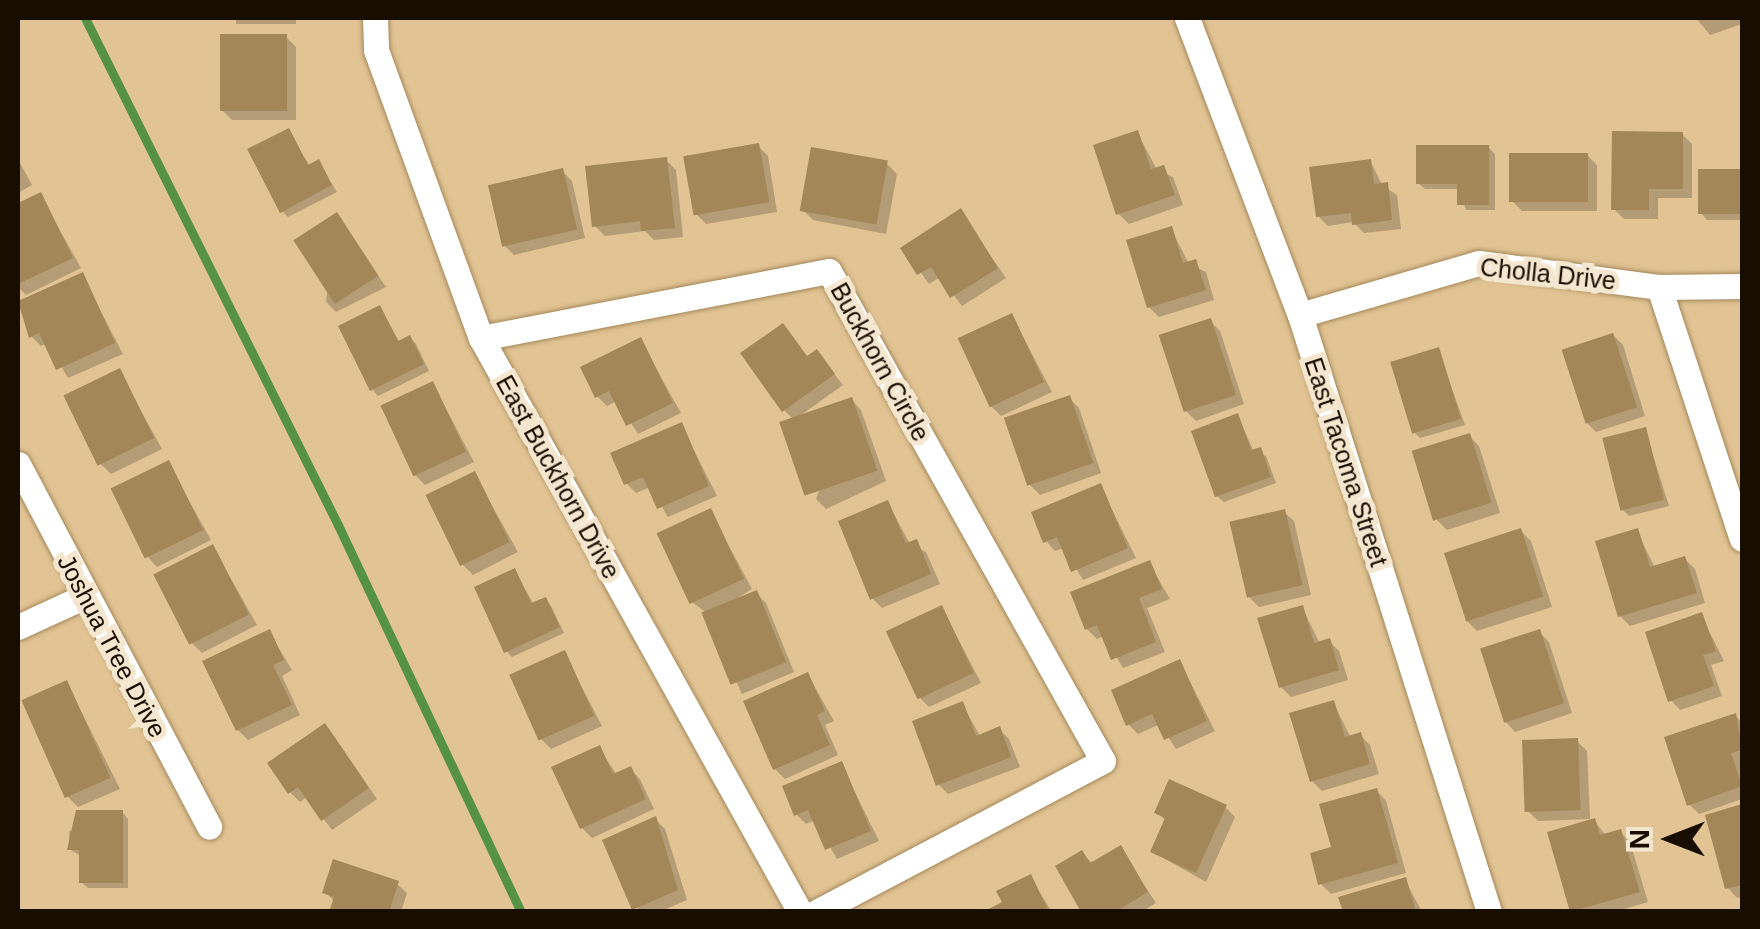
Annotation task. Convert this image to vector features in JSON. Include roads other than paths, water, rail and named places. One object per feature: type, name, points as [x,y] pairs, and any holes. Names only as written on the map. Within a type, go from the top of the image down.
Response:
[{"type":"street","name":"East Buckhorn Drive","points":[[375,18],[376,50],[481,338],[800,912]]},
{"type":"street","name":"East Tacoma Street","points":[[1187,18],[1300,314],[1489,912]]},
{"type":"street","name":"Cholla Drive","points":[[1300,314],[1479,262],[1659,287],[1742,286]]},
{"type":"street","name":"Buckhorn Circle","points":[[481,338],[829,271],[1103,761],[817,912]]},
{"type":"street","points":[[1659,287],[1742,538]]},
{"type":"street","name":"Joshua Tree Drive","points":[[18,464],[83,597],[209,827]]},
{"type":"street","points":[[18,627],[83,597]]},
{"type":"waterway","points":[[85,18],[338,525],[521,912]]}]
